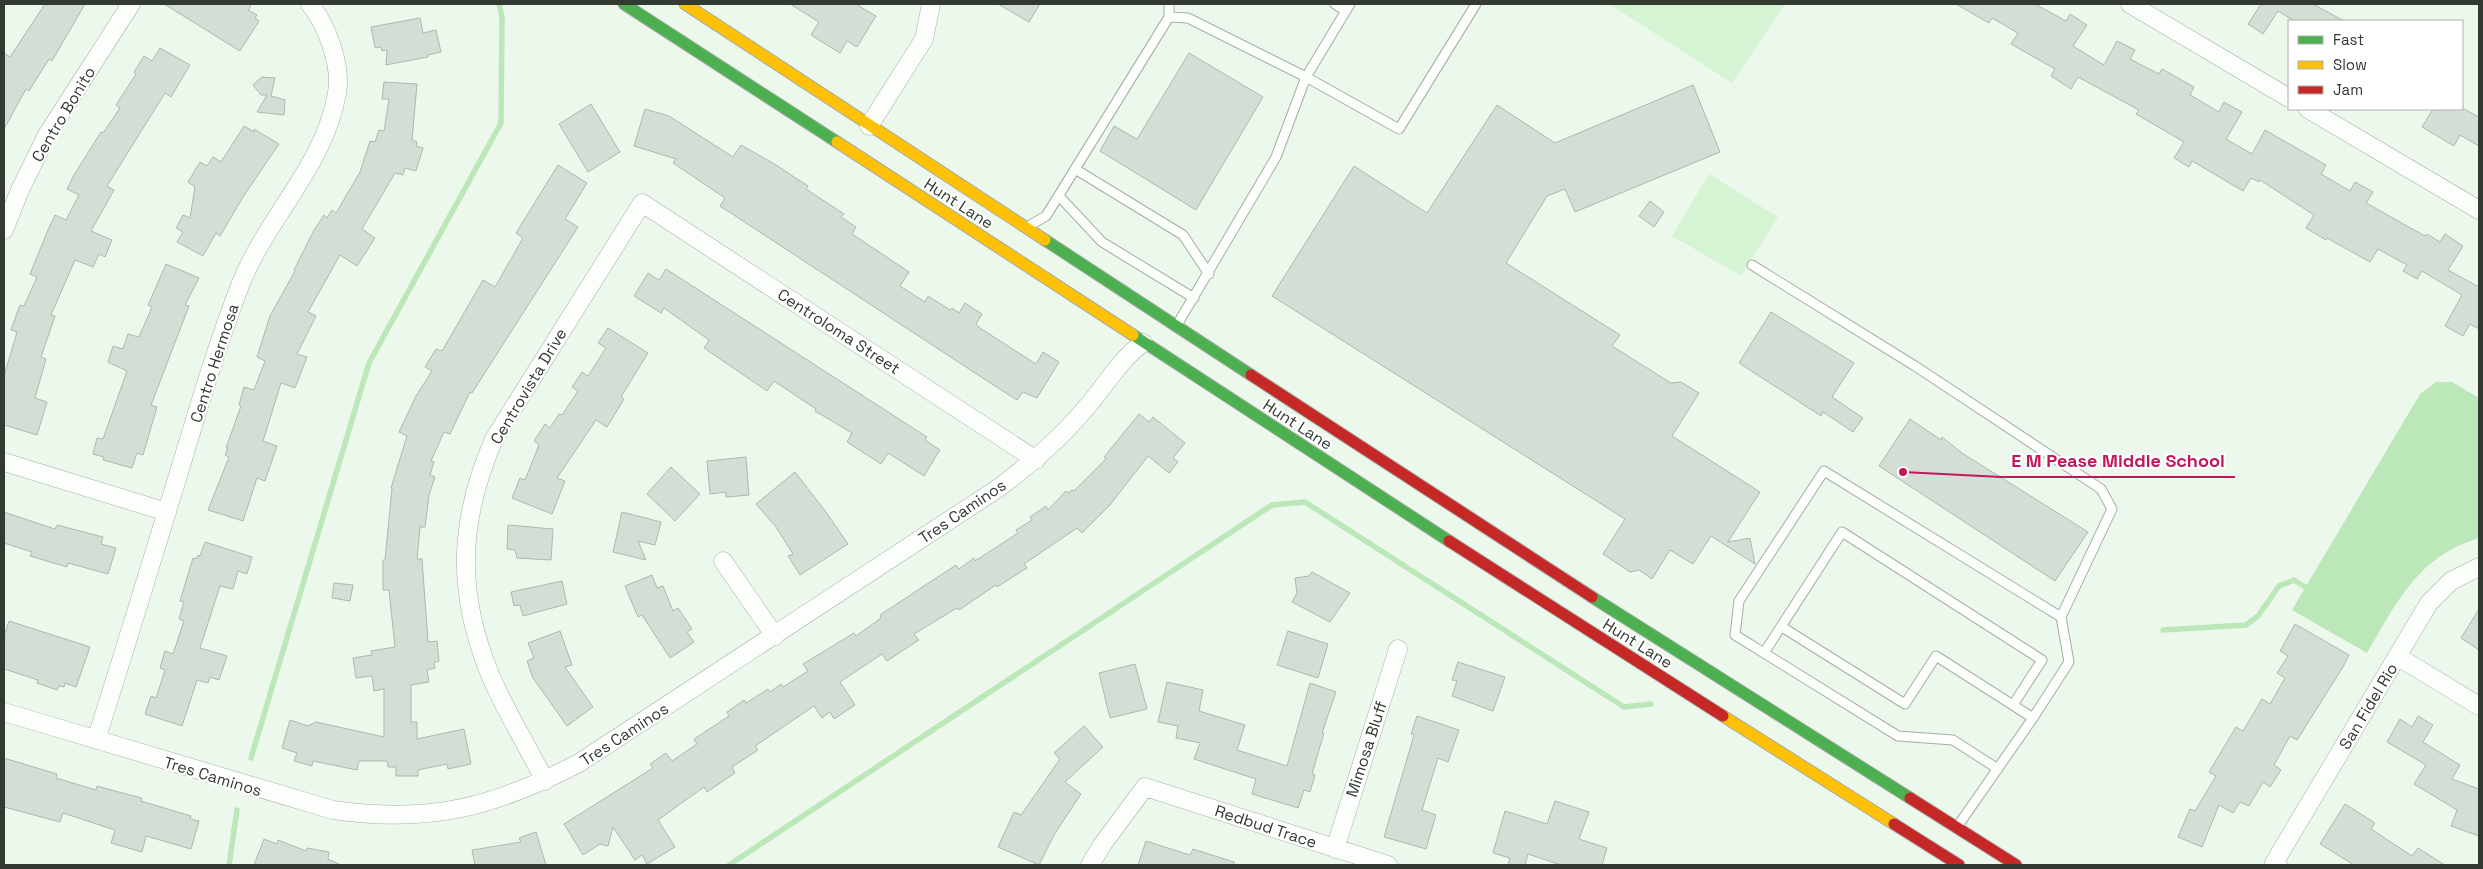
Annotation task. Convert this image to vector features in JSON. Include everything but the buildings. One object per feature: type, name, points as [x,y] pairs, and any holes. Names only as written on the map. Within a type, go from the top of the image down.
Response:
[{"type":"main road","name":"Hunt Lane","points":[[624,4],[1143,344],[1544,602],[1959,865]]},
{"type":"main road","name":"Hunt Lane","points":[[685,4],[1025,228],[1168,331],[2016,865]]},
{"type":"main road","points":[[964,226],[1004,232],[1025,228]]},
{"type":"main road","points":[[1143,344],[1168,331]]},
{"type":"main road","points":[[1544,602],[1560,577]]},
{"type":"main road","points":[[1939,853],[1957,827]]},
{"type":"street","name":"Centro Bonito","points":[[4,230],[20,190],[47,136],[131,4]]},
{"type":"street","name":"Centro Hermosa","points":[[96,740],[217,348],[242,280],[274,220],[314,160],[329,129],[338,91],[336,59],[322,25],[310,4]]},
{"type":"street","points":[[869,126],[924,39],[931,4]]},
{"type":"street","points":[[2130,4],[2288,97]]},
{"type":"street","points":[[2310,110],[2479,210]]},
{"type":"street","name":"Centroloma Street","points":[[642,203],[1036,460]]},
{"type":"street","name":"Centrovista Drive","points":[[545,781],[490,674],[477,640],[466,588],[465,545],[468,523],[478,480],[494,439],[642,203]]},
{"type":"street","name":"Tres Caminos","points":[[4,712],[302,803],[333,810],[371,816],[409,816],[450,812],[506,797],[545,781],[579,763],[1000,487],[1036,460],[1086,409],[1128,354],[1143,344]]},
{"type":"street","points":[[4,462],[167,512]]},
{"type":"street","points":[[723,561],[775,636]]},
{"type":"street","name":"San Fidel Rio","points":[[2276,864],[2429,603],[2440,591],[2460,575],[2479,567]]},
{"type":"street","name":"Mimosa Bluff","points":[[1334,849],[1398,649]]},
{"type":"street","points":[[2398,656],[2479,706]]},
{"type":"street","name":"Redbud Trace","points":[[1090,865],[1102,845],[1144,787],[1388,865]]},
{"type":"lane","points":[[1025,228],[1046,216],[1169,17],[1169,4]]},
{"type":"lane","points":[[1168,331],[1194,298],[1209,274],[1276,157],[1306,77],[1348,7],[1335,4]]},
{"type":"lane","points":[[1169,17],[1188,18],[1306,77],[1399,129],[1476,4]]},
{"type":"lane","points":[[1075,169],[1183,235],[1209,274]]},
{"type":"lane","points":[[1058,196],[1102,242],[1194,298]]},
{"type":"lane","points":[[1752,265],[1915,366],[2101,488],[2112,509],[2061,617],[2069,662],[2033,718],[1957,827]]},
{"type":"lane","points":[[1998,769],[1953,740],[1898,736],[1764,654],[1735,635],[1739,601],[1824,471],[2061,617]]},
{"type":"lane","points":[[1764,654],[1842,532],[2042,660],[2013,705]]},
{"type":"lane","points":[[1782,626],[1905,704],[1936,656],[2033,718]]},
{"type":"shaded area","points":[[1609,4],[1785,4],[1732,83]]},
{"type":"shaded area","points":[[1709,174],[1778,217],[1741,276],[1672,236]]},
{"type":"shaded area","points":[[2436,382],[2452,382],[2479,398],[2479,538],[2458,546],[2440,556],[2411,583],[2367,653],[2292,610],[2420,394]]},
{"type":"waterway","points":[[251,758],[369,363],[501,123],[502,17],[499,4]]},
{"type":"waterway","points":[[729,865],[1272,505],[1305,502],[1624,707],[1651,704]]},
{"type":"waterway","points":[[2163,630],[2246,625],[2258,616],[2279,586],[2294,580],[2305,587]]},
{"type":"waterway","points":[[229,865],[237,810]]},
{"type":"traffic: fast","points":[[624,4],[837,142]]},
{"type":"traffic: fast","points":[[1045,240],[1251,375]]},
{"type":"traffic: fast","points":[[1133,335],[1449,541]]},
{"type":"traffic: fast","points":[[1592,597],[1910,798]]},
{"type":"traffic: slow","points":[[685,4],[1045,240]]},
{"type":"traffic: slow","points":[[837,142],[1133,335]]},
{"type":"traffic: slow","points":[[1723,716],[1894,824]]},
{"type":"traffic: jam","points":[[1251,375],[1592,597]]},
{"type":"traffic: jam","points":[[1449,541],[1723,716]]},
{"type":"traffic: jam","points":[[1910,798],[2016,865]]},
{"type":"traffic: jam","points":[[1894,824],[1959,865]]},
{"type":"place","name":"E M Pease Middle School","points":[[1903,472]]}]
